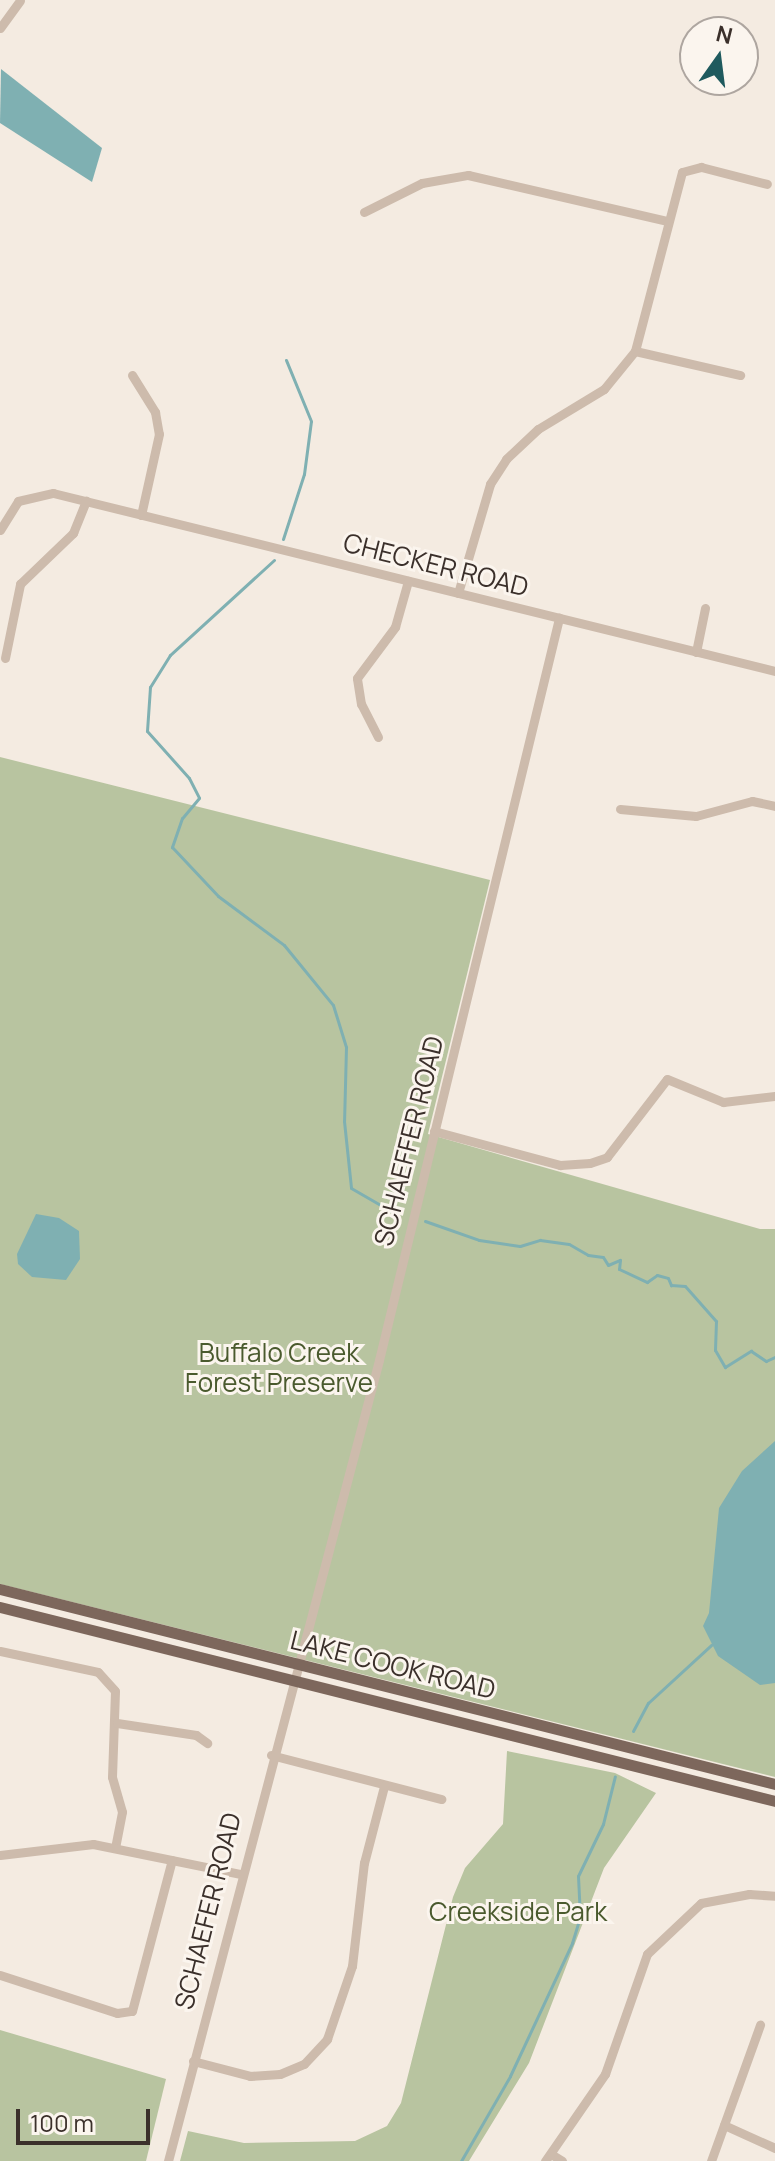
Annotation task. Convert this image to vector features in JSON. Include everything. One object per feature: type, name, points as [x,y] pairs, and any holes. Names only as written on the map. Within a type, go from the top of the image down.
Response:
[{"type":"main road","name":"LAKE COOK ROAD","points":[[0,1589],[293,1672],[775,1801]]},
{"type":"main road","name":"LAKE COOK ROAD","points":[[0,1607],[775,1784]]},
{"type":"street","points":[[0,28],[20,0]]},
{"type":"street","points":[[458,593],[490,484],[506,459],[538,429],[604,389],[635,351],[682,172],[701,167],[767,184]]},
{"type":"street","points":[[364,212],[422,183],[468,175],[668,221]]},
{"type":"street","points":[[635,351],[740,375]]},
{"type":"street","points":[[132,375],[155,412],[159,434],[141,515]]},
{"type":"street","name":"CHECKER ROAD","points":[[0,530],[18,501],[32,494],[86,501],[775,671]]},
{"type":"street","points":[[5,658],[20,584],[73,533],[86,501]]},
{"type":"street","points":[[378,737],[361,704],[357,678],[395,627],[408,581]]},
{"type":"street","points":[[696,652],[705,608]]},
{"type":"street","name":"SCHAEFFER ROAD","points":[[293,1672],[434,1131],[559,618]]},
{"type":"street","points":[[620,809],[696,816],[752,801],[775,806]]},
{"type":"street","points":[[434,1131],[560,1165],[590,1163],[607,1157],[667,1079],[723,1102],[775,1096]]},
{"type":"street","points":[[0,1651],[98,1672],[115,1691],[117,1723],[112,1777],[122,1812],[115,1847]]},
{"type":"street","name":"SCHAEFER ROAD","points":[[168,2161],[293,1672]]},
{"type":"street","points":[[117,1723],[196,1735],[207,1743]]},
{"type":"street","points":[[271,1755],[441,1799]]},
{"type":"street","points":[[193,2061],[250,2076],[280,2074],[304,2064],[327,2039],[352,1966],[364,1863],[384,1786]]},
{"type":"street","points":[[0,1855],[55,1845],[115,1847],[241,1874]]},
{"type":"street","points":[[0,1975],[117,2013],[132,2011],[172,1860]]},
{"type":"street","points":[[562,2161],[548,2158],[605,2074],[647,1954],[701,1903],[749,1894],[775,1896]]},
{"type":"street","points":[[711,2161],[760,2025]]},
{"type":"street","points":[[724,2125],[775,2148]]},
{"type":"green space","name":"Buffalo Creek Forest Preserve","points":[[0,757],[490,880],[428,1134],[760,1229],[775,1229],[775,1777],[0,1584]]},
{"type":"green space","name":"Creekside Park","points":[[507,1751],[615,1773],[656,1793],[604,1868],[529,2063],[469,2161],[180,2161],[188,2131],[244,2143],[355,2141],[387,2126],[401,2103],[453,1897],[465,1868],[503,1824]]},
{"type":"green space","points":[[0,2030],[166,2079],[146,2161],[0,2161]]},
{"type":"water","points":[[1,69],[102,148],[92,182],[0,123]]},
{"type":"water","points":[[36,1214],[59,1218],[79,1231],[80,1259],[66,1280],[32,1277],[18,1264],[17,1254]]},
{"type":"water","points":[[775,1441],[775,1683],[760,1685],[718,1656],[703,1626],[709,1613],[719,1508],[742,1471]]},
{"type":"waterway","points":[[283,539],[304,474],[311,421],[286,360]]},
{"type":"waterway","points":[[274,560],[170,655],[150,687],[147,731],[189,778],[199,798],[182,818],[172,847],[218,896],[284,945],[333,1005],[346,1047],[344,1121],[351,1188],[391,1211]]},
{"type":"waterway","points":[[425,1221],[479,1240],[520,1246],[540,1240],[569,1244],[588,1255],[603,1257],[608,1265],[620,1260],[619,1269],[647,1282],[657,1275],[668,1278],[671,1285],[685,1286],[716,1321],[715,1350],[725,1367],[751,1351],[766,1361],[775,1357]]},
{"type":"waterway","points":[[633,1731],[648,1703],[711,1645]]},
{"type":"waterway","points":[[461,2161],[510,2076],[572,1943],[580,1917],[578,1876],[603,1824],[615,1776]]}]
